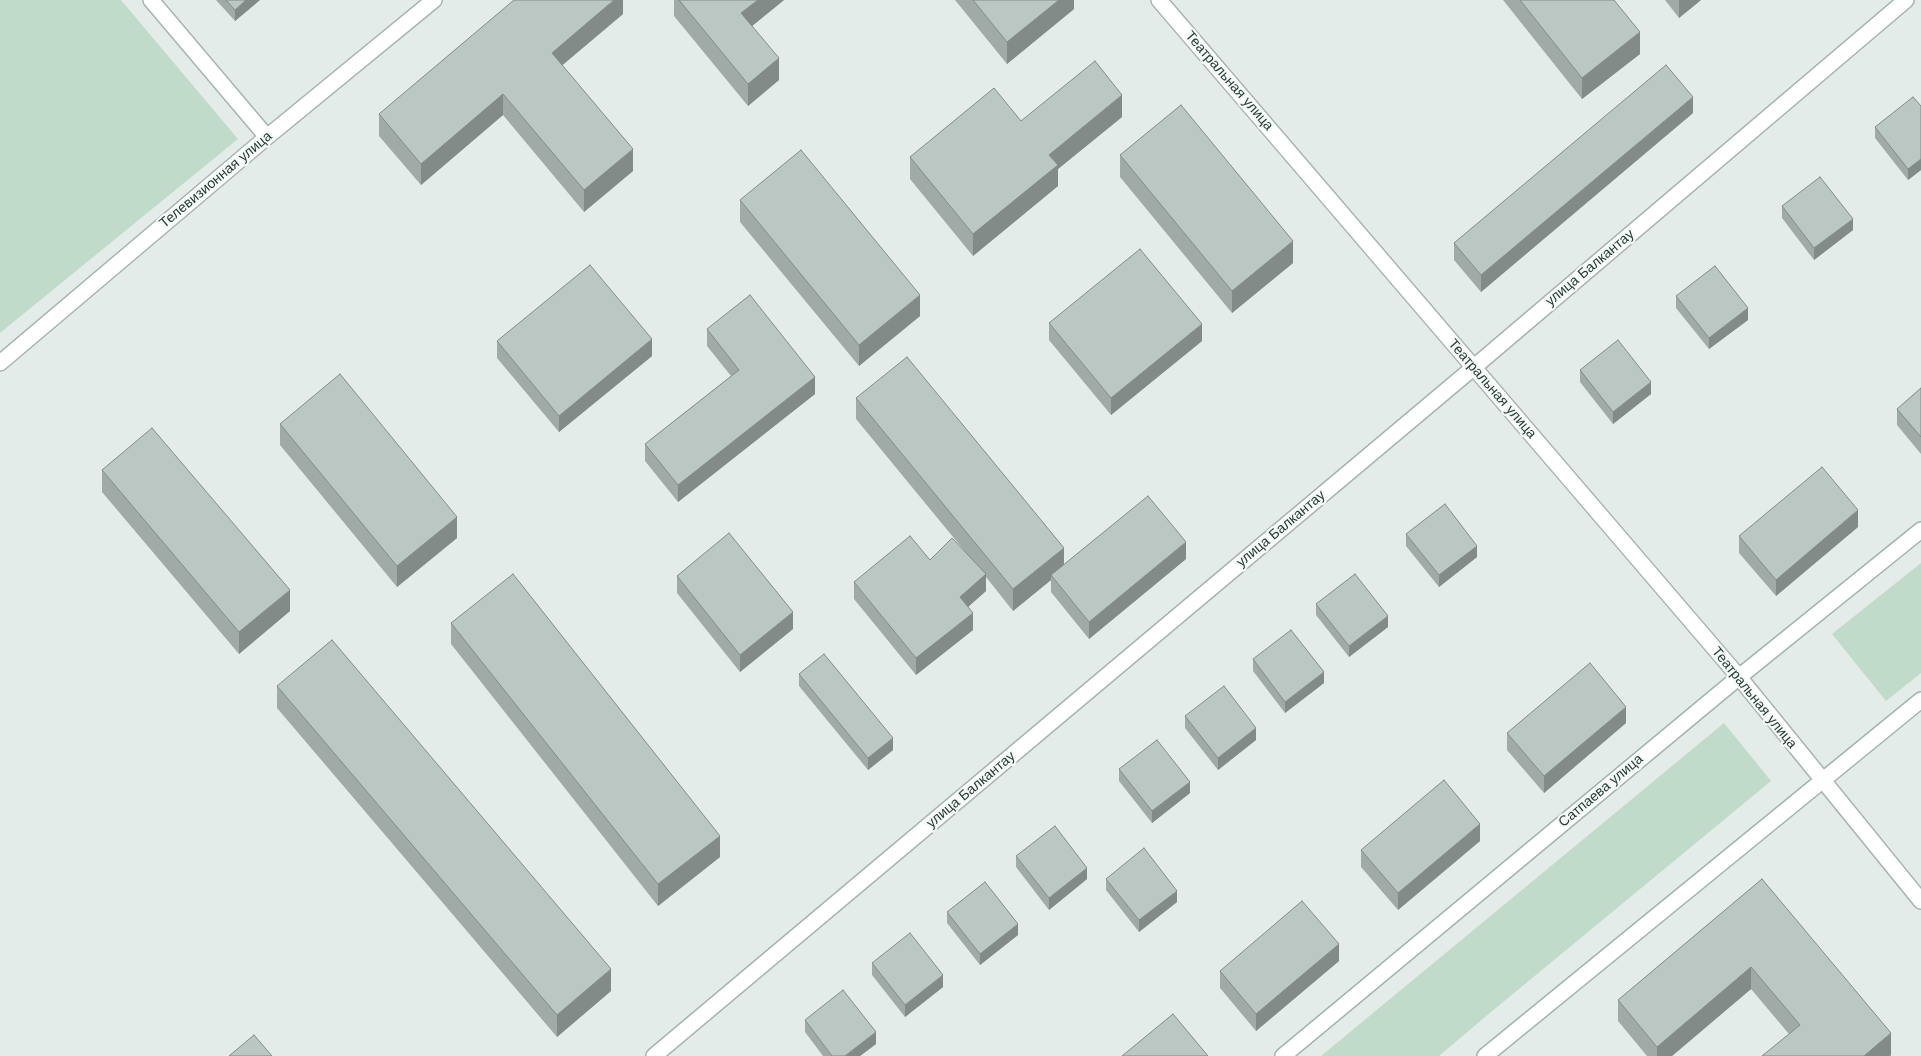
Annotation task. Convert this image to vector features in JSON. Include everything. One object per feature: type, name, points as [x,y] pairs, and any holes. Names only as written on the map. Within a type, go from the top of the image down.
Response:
[{"type":"street","points":[[151,0],[267,137]]},
{"type":"street","name":"Телевизионная улица","points":[[0,363],[267,137],[434,0]]},
{"type":"street","name":"Театральная улица","points":[[1159,0],[1739,677],[1921,901]]},
{"type":"street","name":"улица Балкантау","points":[[654,1056],[1473,368],[1906,0]]},
{"type":"street","name":"Сатпаева улица","points":[[1283,1056],[1739,677],[1921,530]]},
{"type":"street","points":[[1485,1056],[1921,700]]},
{"type":"green space","points":[[0,0],[121,0],[238,139],[0,333]]},
{"type":"green space","points":[[1921,563],[1921,673],[1886,701],[1832,634]]},
{"type":"green space","points":[[1724,723],[1771,781],[1439,1056],[1321,1056]]},
{"type":"building","points":[[226,0],[246,0],[235,10]]},
{"type":"building","points":[[514,0],[614,0],[552,53],[633,149],[584,190],[503,94],[421,164],[379,114]]},
{"type":"building","points":[[679,0],[758,0],[741,13],[779,58],[748,84]]},
{"type":"building","points":[[973,0],[1059,0],[1007,42]]},
{"type":"building","points":[[1520,0],[1614,0],[1640,32],[1582,78]]},
{"type":"building","points":[[1095,61],[1122,95],[1049,155],[1058,165],[973,234],[910,157],[994,88],[1021,121]]},
{"type":"building","points":[[1666,65],[1693,97],[1481,275],[1454,243]]},
{"type":"building","points":[[1913,97],[1921,106],[1921,159],[1908,169],[1875,127]]},
{"type":"building","points":[[1181,105],[1293,241],[1232,291],[1120,155]]},
{"type":"building","points":[[801,150],[920,295],[859,345],[740,200]]},
{"type":"building","points":[[1820,177],[1853,219],[1814,248],[1782,206]]},
{"type":"building","points":[[1140,249],[1202,324],[1111,398],[1049,323]]},
{"type":"building","points":[[590,265],[652,339],[559,416],[497,341]]},
{"type":"building","points":[[1715,266],[1748,308],[1709,338],[1676,296]]},
{"type":"building","points":[[750,295],[815,377],[678,485],[645,444],[739,370],[707,329]]},
{"type":"building","points":[[1618,340],[1651,382],[1613,412],[1580,370]]},
{"type":"building","points":[[907,357],[1064,548],[1013,589],[856,398]]},
{"type":"building","points":[[340,374],[457,517],[397,566],[280,424]]},
{"type":"building","points":[[1921,388],[1921,437],[1897,409]]},
{"type":"building","points":[[152,428],[290,590],[239,632],[102,470]]},
{"type":"building","points":[[1822,467],[1858,510],[1776,580],[1739,536]]},
{"type":"building","points":[[1148,496],[1186,542],[1089,622],[1051,575]]},
{"type":"building","points":[[1445,504],[1477,546],[1439,575],[1406,534]]},
{"type":"building","points":[[729,533],[793,612],[740,655],[677,576]]},
{"type":"building","points":[[910,536],[930,560],[952,538],[986,574],[960,597],[973,613],[916,658],[854,582]]},
{"type":"building","points":[[513,574],[720,836],[658,884],[451,623]]},
{"type":"building","points":[[1355,574],[1388,616],[1349,646],[1316,604]]},
{"type":"building","points":[[1291,630],[1324,672],[1285,702],[1253,659]]},
{"type":"building","points":[[332,640],[611,969],[557,1015],[277,686]]},
{"type":"building","points":[[824,654],[893,738],[868,758],[799,674]]},
{"type":"building","points":[[1590,663],[1626,707],[1544,776],[1507,733]]},
{"type":"building","points":[[1224,686],[1256,728],[1218,758],[1185,716]]},
{"type":"building","points":[[1157,740],[1190,782],[1152,811],[1119,769]]},
{"type":"building","points":[[1444,780],[1480,824],[1398,893],[1361,850]]},
{"type":"building","points":[[1055,826],[1087,868],[1049,898],[1016,856]]},
{"type":"building","points":[[1144,848],[1177,891],[1139,920],[1106,879]]},
{"type":"building","points":[[1762,879],[1891,1033],[1864,1056],[1762,1056],[1800,1025],[1751,967],[1657,1047],[1618,1000]]},
{"type":"building","points":[[985,882],[1018,924],[980,954],[947,912]]},
{"type":"building","points":[[1302,901],[1339,944],[1256,1014],[1220,971]]},
{"type":"building","points":[[910,933],[943,975],[905,1005],[872,963]]},
{"type":"building","points":[[843,990],[876,1032],[845,1056],[832,1056],[805,1020]]},
{"type":"building","points":[[1173,1014],[1208,1056],[1122,1056]]},
{"type":"building","points":[[254,1035],[272,1056],[229,1056]]}]
